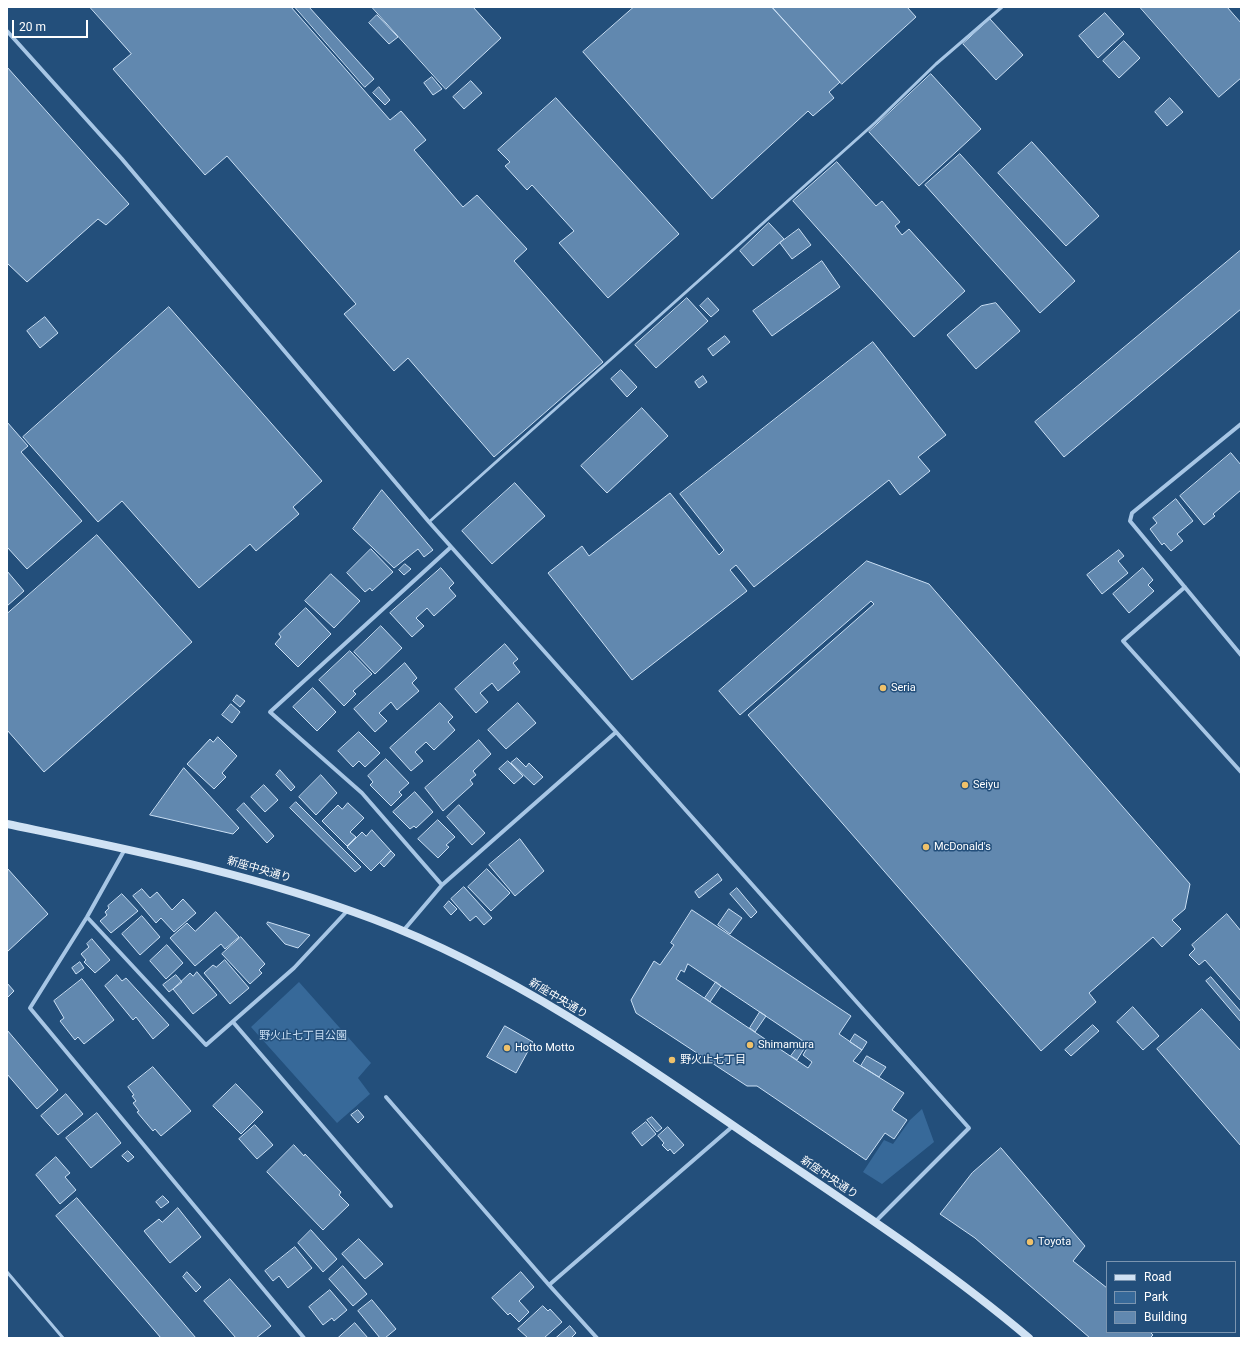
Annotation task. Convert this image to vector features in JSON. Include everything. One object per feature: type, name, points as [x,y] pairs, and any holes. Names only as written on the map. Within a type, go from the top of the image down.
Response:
[{"type":"street","points":[[7,30],[122,158],[429,522],[615,733],[969,1128],[875,1222]]},
{"type":"street","points":[[1241,424],[1132,513],[1130,518],[1130,521],[1241,655]]},
{"type":"street","points":[[442,885],[362,793],[270,712],[451,547]]},
{"type":"street","points":[[1185,587],[1123,641],[1241,772]]},
{"type":"street","points":[[403,931],[442,885],[615,733]]},
{"type":"street","name":"新座中央通り","points":[[7,824],[125,849],[282,887],[403,931],[487,971],[558,1011],[733,1126],[875,1222],[987,1302],[1028,1338]]},
{"type":"street","points":[[125,849],[87,917],[30,1008],[304,1338]]},
{"type":"street","points":[[87,917],[206,1045],[294,968],[348,910]]},
{"type":"street","points":[[233,1022],[391,1206]]},
{"type":"street","points":[[386,1097],[548,1285],[597,1338]]},
{"type":"street","points":[[548,1285],[733,1126]]},
{"type":"lane","points":[[429,522],[876,122],[936,64],[1002,7]]},
{"type":"lane","points":[[7,1272],[63,1338]]},
{"type":"green space","name":"野火止七丁目公園","points":[[299,982],[371,1063],[358,1078],[370,1094],[337,1123],[251,1027]]},
{"type":"green space","points":[[922,1109],[934,1142],[882,1184],[863,1172],[884,1140],[893,1144],[910,1120]]},
{"type":"building","points":[[90,7],[291,7],[390,120],[401,111],[426,140],[414,150],[463,207],[477,195],[527,249],[514,261],[603,362],[494,457],[408,358],[394,371],[344,314],[356,304],[227,156],[205,175],[113,69],[131,54]]},
{"type":"building","points":[[295,7],[309,7],[374,79],[365,87]]},
{"type":"building","points":[[372,7],[473,7],[501,38],[446,89]]},
{"type":"building","points":[[634,7],[772,7],[840,82],[829,92],[834,98],[813,116],[808,111],[712,199],[583,52]]},
{"type":"building","points":[[772,7],[907,7],[916,17],[842,84]]},
{"type":"building","points":[[1140,7],[1227,7],[1241,23],[1241,78],[1219,97]]},
{"type":"building","points":[[1105,13],[1124,34],[1098,58],[1079,36]]},
{"type":"building","points":[[377,15],[398,37],[389,44],[369,23]]},
{"type":"building","points":[[990,19],[1023,55],[996,80],[963,44]]},
{"type":"building","points":[[1124,41],[1140,58],[1119,78],[1103,61]]},
{"type":"building","points":[[7,67],[129,204],[106,225],[98,219],[27,282],[7,263]]},
{"type":"building","points":[[931,74],[981,129],[919,186],[869,132]]},
{"type":"building","points":[[432,77],[442,89],[433,95],[424,83]]},
{"type":"building","points":[[471,81],[482,93],[464,109],[453,97]]},
{"type":"building","points":[[379,87],[390,100],[385,105],[373,93]]},
{"type":"building","points":[[556,98],[679,234],[608,298],[559,243],[574,231],[532,185],[527,190],[505,166],[510,162],[498,150]]},
{"type":"building","points":[[1170,98],[1183,112],[1167,126],[1155,112]]},
{"type":"building","points":[[1032,142],[1099,216],[1066,246],[998,173]]},
{"type":"building","points":[[960,154],[1075,281],[1040,313],[925,185]]},
{"type":"building","points":[[837,162],[876,206],[882,201],[900,222],[895,226],[902,235],[909,229],[965,291],[914,337],[793,201]]},
{"type":"building","points":[[769,223],[784,239],[753,266],[740,251]]},
{"type":"building","points":[[799,229],[811,245],[792,259],[780,243]]},
{"type":"building","points":[[1241,250],[1241,309],[1064,457],[1035,422]]},
{"type":"building","points":[[822,261],[840,287],[772,336],[753,311]]},
{"type":"building","points":[[687,298],[708,321],[656,368],[635,345]]},
{"type":"building","points":[[708,298],[719,310],[711,317],[700,306]]},
{"type":"building","points":[[996,303],[1020,331],[976,369],[947,335],[981,306]]},
{"type":"building","points":[[169,307],[322,481],[293,507],[299,514],[256,551],[250,544],[199,588],[122,501],[98,522],[23,437]]},
{"type":"building","points":[[45,317],[58,333],[40,348],[27,331]]},
{"type":"building","points":[[725,336],[730,342],[713,356],[708,349]]},
{"type":"building","points":[[873,342],[946,435],[918,457],[930,471],[900,495],[889,480],[754,587],[736,565],[730,570],[747,591],[632,680],[548,573],[582,546],[589,556],[670,493],[719,555],[724,550],[680,494]]},
{"type":"building","points":[[621,370],[637,387],[627,397],[611,379]]},
{"type":"building","points":[[703,376],[707,382],[699,388],[695,382]]},
{"type":"building","points":[[642,408],[668,436],[607,493],[581,466]]},
{"type":"building","points":[[7,422],[28,446],[21,452],[82,521],[27,569],[7,547]]},
{"type":"building","points":[[1231,453],[1241,465],[1241,490],[1213,514],[1215,516],[1204,525],[1180,496]]},
{"type":"building","points":[[515,483],[545,516],[492,564],[462,531]]},
{"type":"building","points":[[382,490],[433,550],[424,557],[418,549],[394,568],[353,529]]},
{"type":"building","points":[[1176,499],[1193,521],[1177,534],[1183,541],[1171,551],[1164,543],[1162,545],[1150,529],[1157,523],[1153,518]]},
{"type":"building","points":[[97,535],[192,642],[44,772],[7,730],[7,614]]},
{"type":"building","points":[[371,549],[393,572],[372,591],[370,588],[365,592],[347,573]]},
{"type":"building","points":[[1119,550],[1124,556],[1118,561],[1128,573],[1102,594],[1087,575]]},
{"type":"building","points":[[867,561],[929,584],[1190,884],[1185,909],[1172,920],[1181,929],[1162,947],[1153,937],[1089,993],[1096,1002],[1041,1051],[748,715],[874,604],[871,601],[740,715],[719,691]]},
{"type":"building","points":[[405,564],[411,569],[404,575],[399,570]]},
{"type":"building","points":[[441,568],[454,583],[449,588],[456,596],[434,616],[427,608],[416,618],[424,626],[412,637],[390,613]]},
{"type":"building","points":[[1143,568],[1153,580],[1148,585],[1154,591],[1129,613],[1113,594]]},
{"type":"building","points":[[7,571],[24,591],[7,606]]},
{"type":"building","points":[[331,574],[360,601],[334,628],[305,601]]},
{"type":"building","points":[[306,608],[331,634],[298,667],[275,644],[281,637],[279,634]]},
{"type":"building","points":[[381,626],[402,648],[375,674],[354,652]]},
{"type":"building","points":[[505,644],[518,659],[513,663],[520,672],[498,691],[492,683],[480,693],[488,702],[476,713],[455,689]]},
{"type":"building","points":[[350,651],[372,674],[353,691],[356,694],[344,706],[319,680]]},
{"type":"building","points":[[405,663],[417,678],[412,683],[419,691],[397,710],[391,702],[379,713],[387,721],[375,732],[354,709]]},
{"type":"building","points":[[313,688],[336,712],[317,731],[293,707]]},
{"type":"building","points":[[237,695],[245,701],[240,707],[233,701]]},
{"type":"building","points":[[440,703],[453,717],[448,722],[455,730],[434,750],[426,742],[415,752],[423,761],[411,771],[390,748]]},
{"type":"building","points":[[518,703],[536,723],[506,749],[488,730]]},
{"type":"building","points":[[231,704],[240,712],[232,723],[222,715]]},
{"type":"building","points":[[359,732],[380,753],[365,767],[359,761],[353,767],[338,751]]},
{"type":"building","points":[[218,737],[237,756],[222,773],[226,777],[214,789],[187,764],[210,739],[213,742]]},
{"type":"building","points":[[479,740],[491,754],[473,771],[476,775],[470,780],[473,784],[443,811],[425,788]]},
{"type":"building","points":[[517,758],[526,767],[529,763],[543,777],[534,785],[511,763]]},
{"type":"building","points":[[386,759],[409,783],[399,792],[402,795],[391,806],[370,785],[373,782],[368,776]]},
{"type":"building","points":[[508,761],[523,776],[514,784],[499,769]]},
{"type":"building","points":[[184,768],[239,828],[233,834],[150,815]]},
{"type":"building","points":[[280,770],[295,787],[291,791],[276,775]]},
{"type":"building","points":[[321,775],[337,793],[316,815],[299,797]]},
{"type":"building","points":[[264,785],[278,800],[265,812],[251,797]]},
{"type":"building","points":[[415,792],[433,812],[416,828],[414,826],[410,829],[393,812]]},
{"type":"building","points":[[296,802],[361,867],[355,872],[290,808]]},
{"type":"building","points":[[244,803],[274,836],[267,843],[237,810]]},
{"type":"building","points":[[348,803],[364,818],[350,832],[356,837],[347,846],[322,821],[338,805],[342,809]]},
{"type":"building","points":[[459,805],[485,833],[472,845],[447,817]]},
{"type":"building","points":[[438,820],[455,837],[446,845],[449,847],[438,858],[418,839]]},
{"type":"building","points":[[372,830],[391,851],[371,871],[347,847],[362,832],[366,836]]},
{"type":"building","points":[[520,839],[544,871],[515,896],[489,865]]},
{"type":"building","points":[[391,851],[395,855],[384,867],[380,863]]},
{"type":"building","points":[[7,868],[48,914],[7,952]]},
{"type":"building","points":[[487,869],[510,893],[491,911],[468,887]]},
{"type":"building","points":[[718,874],[722,880],[699,898],[695,892]]},
{"type":"building","points":[[464,887],[492,918],[484,925],[476,916],[470,921],[451,899]]},
{"type":"building","points":[[737,888],[757,912],[751,918],[730,894]]},
{"type":"building","points":[[142,889],[150,898],[157,892],[172,910],[183,899],[196,913],[174,932],[161,918],[156,923],[133,896]]},
{"type":"building","points":[[122,894],[138,911],[111,933],[100,921],[107,915],[105,912],[109,908],[108,906]]},
{"type":"building","points":[[449,901],[457,909],[451,915],[444,907]]},
{"type":"building","points":[[729,909],[742,918],[730,934],[718,925]]},
{"type":"building","points":[[692,910],[851,1016],[839,1034],[862,1050],[853,1061],[904,1093],[892,1110],[907,1120],[894,1139],[885,1133],[866,1160],[757,1086],[747,1086],[636,1013],[631,1000],[654,961],[660,965],[674,945],[671,943]],"holes":[[[688,964],[809,1045],[803,1055],[812,1062],[808,1068],[676,979],[681,970],[684,972]]]},
{"type":"building","points":[[216,912],[239,937],[225,949],[221,944],[195,966],[170,938],[187,923],[195,931]]},
{"type":"building","points":[[1227,914],[1241,931],[1241,1001],[1205,960],[1199,965],[1189,955],[1195,949],[1192,945]]},
{"type":"building","points":[[142,916],[160,937],[140,955],[122,934]]},
{"type":"building","points":[[268,922],[310,935],[298,948],[285,944],[267,924]]},
{"type":"building","points":[[241,937],[265,964],[259,970],[262,973],[250,984],[222,954]]},
{"type":"building","points":[[92,939],[110,960],[95,973],[84,962],[86,960],[81,954],[89,947],[87,944]]},
{"type":"building","points":[[167,945],[183,963],[166,979],[150,961]]},
{"type":"building","points":[[225,960],[249,988],[230,1004],[204,973],[213,965],[216,967]]},
{"type":"building","points":[[80,962],[84,968],[76,974],[72,968]]},
{"type":"building","points":[[197,972],[217,995],[193,1014],[173,989],[190,973],[193,976]]},
{"type":"building","points":[[117,975],[122,981],[126,978],[169,1025],[153,1039],[136,1017],[133,1020],[105,986]]},
{"type":"building","points":[[176,975],[182,982],[169,992],[163,985]]},
{"type":"building","points":[[1211,977],[1241,1012],[1241,1022],[1206,981]]},
{"type":"building","points":[[82,979],[114,1020],[84,1044],[78,1037],[75,1040],[60,1021],[64,1018],[54,1001]]},
{"type":"building","points":[[716,982],[721,986],[710,1002],[705,998]]},
{"type":"building","points":[[7,983],[14,991],[7,998]]},
{"type":"building","points":[[1133,1007],[1159,1036],[1143,1050],[1117,1022]]},
{"type":"building","points":[[1202,1009],[1241,1051],[1241,1146],[1157,1049]]},
{"type":"building","points":[[760,1012],[766,1016],[755,1032],[750,1028]]},
{"type":"building","points":[[1093,1025],[1099,1031],[1071,1056],[1065,1050]]},
{"type":"building","points":[[505,1026],[533,1042],[516,1073],[487,1057]]},
{"type":"building","points":[[7,1030],[58,1090],[37,1109],[7,1074]]},
{"type":"building","points":[[855,1034],[867,1042],[862,1050],[850,1042]]},
{"type":"building","points":[[802,1041],[807,1044],[797,1060],[791,1056]]},
{"type":"building","points":[[867,1056],[886,1067],[879,1077],[861,1066]]},
{"type":"building","points":[[153,1067],[191,1111],[161,1136],[155,1129],[153,1131],[137,1112],[139,1111],[133,1103],[136,1101],[132,1096],[134,1095],[128,1087]]},
{"type":"building","points":[[236,1084],[263,1112],[241,1134],[213,1106]]},
{"type":"building","points":[[66,1094],[83,1114],[58,1135],[41,1116]]},
{"type":"building","points":[[358,1110],[364,1117],[358,1123],[351,1115]]},
{"type":"building","points":[[97,1113],[121,1143],[91,1168],[66,1138]]},
{"type":"building","points":[[652,1117],[662,1128],[657,1132],[647,1120]]},
{"type":"building","points":[[646,1122],[656,1134],[642,1146],[632,1133]]},
{"type":"building","points":[[255,1125],[273,1145],[257,1159],[239,1139]]},
{"type":"building","points":[[668,1127],[684,1145],[674,1154],[670,1149],[668,1151],[662,1145],[664,1143],[658,1136]]},
{"type":"building","points":[[294,1145],[304,1156],[305,1154],[341,1192],[339,1195],[349,1205],[323,1230],[267,1172]]},
{"type":"building","name":"Toyota","points":[[1001,1148],[1085,1246],[1073,1261],[1106,1287],[1106,1333],[1151,1333],[1153,1335],[1150,1338],[1090,1338],[975,1238],[940,1214],[972,1173]]},
{"type":"building","points":[[128,1151],[134,1157],[128,1162],[122,1156]]},
{"type":"building","points":[[56,1157],[70,1173],[65,1177],[76,1190],[60,1204],[36,1175]]},
{"type":"building","points":[[163,1196],[169,1202],[161,1208],[156,1202]]},
{"type":"building","points":[[77,1198],[196,1338],[161,1338],[56,1216]]},
{"type":"building","points":[[178,1208],[201,1237],[170,1263],[144,1231],[159,1219],[162,1222]]},
{"type":"building","points":[[311,1230],[337,1259],[323,1272],[298,1243]]},
{"type":"building","points":[[359,1239],[383,1264],[365,1279],[342,1254]]},
{"type":"building","points":[[295,1247],[312,1268],[288,1288],[279,1276],[273,1281],[265,1271]]},
{"type":"building","points":[[343,1266],[367,1294],[353,1306],[329,1279]]},
{"type":"building","points":[[187,1272],[201,1287],[196,1292],[183,1277]]},
{"type":"building","points":[[521,1272],[534,1287],[519,1301],[529,1312],[519,1322],[510,1313],[508,1315],[492,1298]]},
{"type":"building","points":[[230,1279],[271,1326],[256,1338],[236,1338],[204,1301]]},
{"type":"building","points":[[330,1290],[347,1310],[334,1321],[332,1318],[323,1325],[309,1307]]},
{"type":"building","points":[[372,1300],[396,1329],[385,1338],[380,1338],[358,1311]]},
{"type":"building","points":[[543,1306],[548,1311],[550,1309],[562,1322],[544,1338],[528,1338],[518,1329]]},
{"type":"building","points":[[355,1323],[368,1338],[338,1338]]},
{"type":"building","points":[[570,1326],[576,1333],[572,1337],[573,1338],[556,1338]]},
{"type":"place","name":"Seria","points":[[883,688]]},
{"type":"place","name":"Seiyu","points":[[965,785]]},
{"type":"place","name":"McDonald's","points":[[926,847]]},
{"type":"place","name":"Shimamura","points":[[750,1045]]},
{"type":"place","name":"Hotto Motto","points":[[507,1048]]},
{"type":"place","name":"野火止七丁目","points":[[672,1060]]},
{"type":"place","name":"Toyota","points":[[1030,1242]]}]
